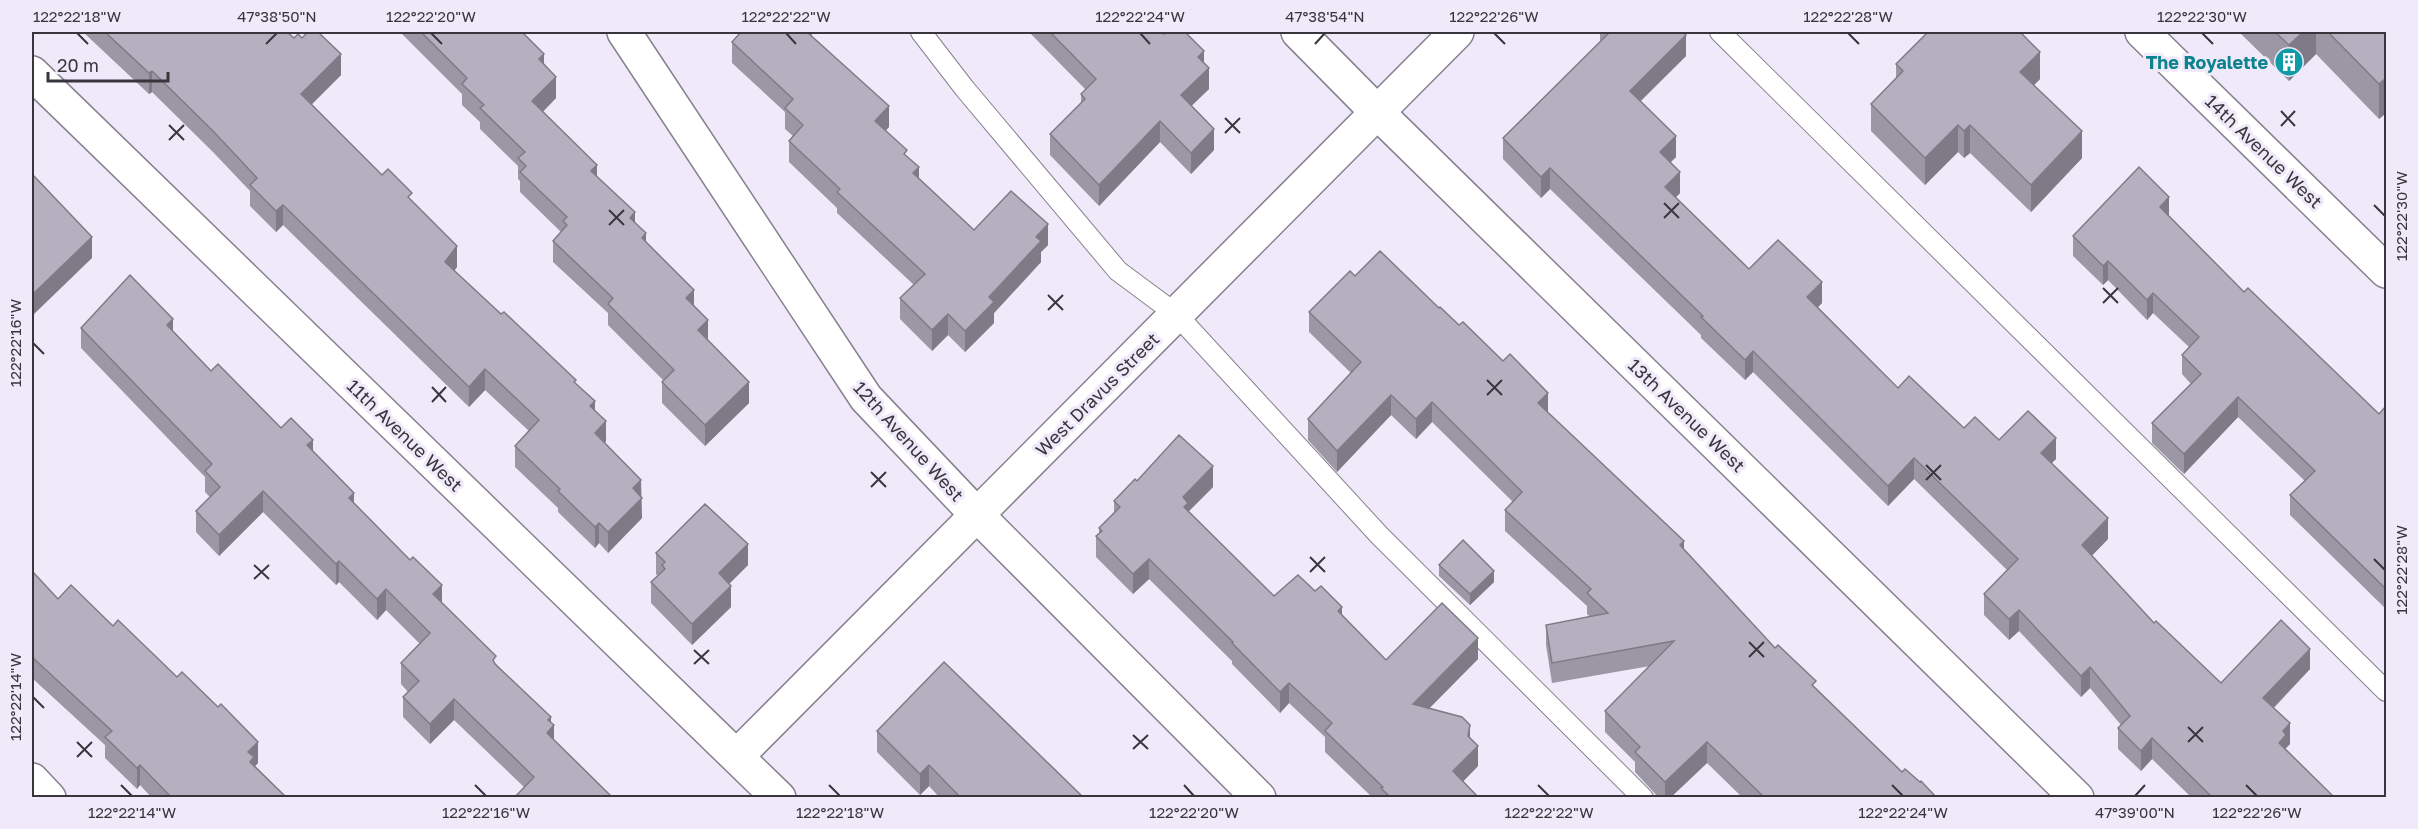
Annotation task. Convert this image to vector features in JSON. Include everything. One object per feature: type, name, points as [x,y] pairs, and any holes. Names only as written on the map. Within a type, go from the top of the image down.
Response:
[{"type":"street","name":"12th Avenue West","points":[[624,32],[866,398],[976,514],[1259,798]]},
{"type":"street","name":"13th Avenue West","points":[[1298,32],[2077,798]]},
{"type":"street","name":"West Dravus Street","points":[[737,756],[1457,32]]},
{"type":"street","name":"14th Avenue West","points":[[2142,32],[2386,271]]},
{"type":"street","name":"11th Avenue West","points":[[32,73],[779,798]]},
{"type":"street","points":[[32,780],[49,798]]},
{"type":"lane","points":[[921,32],[965,89],[1118,271],[1176,314],[1379,535],[1643,798]]},
{"type":"lane","points":[[1720,32],[2386,690]]},
{"type":"building","points":[[105,32],[287,32],[294,38],[298,34],[302,38],[308,32],[318,32],[341,54],[301,94],[382,175],[388,169],[412,193],[408,197],[457,246],[445,262],[501,314],[504,312],[595,401],[590,406],[606,421],[595,433],[641,480],[633,488],[642,498],[608,532],[599,523],[595,527],[558,491],[560,489],[515,446],[539,420],[485,369],[469,387],[283,205],[276,211],[250,185],[257,178],[213,131],[152,71],[149,73]]},
{"type":"building","points":[[421,32],[522,32],[544,54],[539,59],[556,77],[532,101],[597,165],[591,171],[635,212],[630,218],[646,233],[642,238],[694,290],[686,298],[708,320],[698,330],[749,382],[705,425],[662,382],[674,370],[608,304],[613,298],[553,241],[567,225],[563,221],[567,217],[520,172],[526,166],[518,158],[525,152],[480,108],[484,105],[462,84],[467,78]]},
{"type":"building","points":[[741,32],[807,32],[889,106],[875,121],[907,150],[904,154],[919,167],[913,173],[974,230],[1011,191],[1048,224],[1036,237],[1041,241],[989,297],[994,302],[965,331],[948,314],[932,330],[900,298],[925,274],[837,192],[840,189],[789,141],[803,125],[785,108],[793,99],[732,42]]},
{"type":"building","points":[[1050,32],[1161,32],[1164,34],[1166,32],[1185,32],[1204,51],[1198,57],[1209,68],[1181,95],[1214,129],[1191,153],[1160,121],[1099,185],[1050,134],[1085,99],[1081,94],[1096,79]]},
{"type":"building","points":[[1610,32],[1682,32],[1686,35],[1630,91],[1676,136],[1660,152],[1680,172],[1665,187],[1749,269],[1778,240],[1822,282],[1807,297],[1898,388],[1909,376],[1964,428],[1975,417],[1999,440],[2028,411],[2056,438],[2041,453],[2108,518],[2082,545],[2154,623],[2156,621],[2221,683],[2281,620],[2310,649],[2263,698],[2290,723],[2283,731],[2286,735],[2279,743],[2332,795],[2330,798],[2213,798],[2152,738],[2141,751],[2118,728],[2130,716],[2090,667],[2081,676],[2019,610],[2009,619],[1984,594],[2018,559],[1914,458],[1888,486],[1753,351],[1745,360],[1701,317],[1703,316],[1550,168],[1541,177],[1503,138]]},
{"type":"building","points":[[1928,32],[2020,32],[2040,52],[2020,72],[2082,131],[2031,185],[1970,125],[1964,131],[1958,125],[1925,158],[1871,104],[1903,71],[1896,64]]},
{"type":"building","points":[[2275,32],[2303,32],[2289,45]]},
{"type":"building","points":[[2328,32],[2386,32],[2386,81],[2385,79],[2379,84]]},
{"type":"building","points":[[2139,167],[2169,197],[2160,207],[2244,292],[2248,288],[2379,414],[2386,406],[2386,589],[2290,495],[2315,471],[2238,397],[2184,454],[2152,423],[2201,374],[2182,355],[2199,337],[2153,293],[2147,300],[2108,261],[2103,266],[2073,236]]},
{"type":"building","points":[[32,174],[92,237],[32,295]]},
{"type":"building","points":[[1380,251],[1439,308],[1459,325],[1463,322],[1503,361],[1510,354],[1548,393],[1538,403],[1684,541],[1680,545],[1775,648],[1778,645],[1816,681],[1812,685],[1902,772],[1905,769],[1921,781],[1937,798],[1765,798],[1707,742],[1665,782],[1635,752],[1640,747],[1605,711],[1674,641],[1552,663],[1546,625],[1608,613],[1587,593],[1591,589],[1505,510],[1522,492],[1432,402],[1416,419],[1391,395],[1337,451],[1308,419],[1361,362],[1309,312],[1350,271],[1355,276]]},
{"type":"building","points":[[130,275],[173,319],[167,325],[211,371],[218,364],[281,428],[291,418],[313,440],[307,445],[354,493],[349,498],[410,560],[413,557],[442,585],[433,594],[496,656],[493,660],[495,664],[551,717],[548,720],[554,725],[547,733],[613,798],[514,798],[534,777],[454,699],[430,724],[403,697],[419,681],[401,663],[430,633],[386,589],[377,599],[339,561],[336,564],[263,491],[219,535],[196,511],[220,487],[205,471],[212,464],[81,328]]},
{"type":"building","points":[[1179,435],[1213,466],[1183,497],[1188,503],[1184,507],[1274,596],[1298,575],[1315,591],[1321,586],[1342,607],[1338,611],[1386,660],[1442,603],[1478,638],[1413,704],[1462,717],[1470,725],[1468,736],[1478,746],[1453,771],[1479,798],[1391,798],[1381,788],[1383,787],[1325,731],[1332,723],[1289,683],[1280,692],[1149,559],[1133,574],[1096,536],[1102,531],[1099,528],[1120,507],[1114,501],[1135,479],[1137,481]]},
{"type":"building","points":[[705,504],[748,544],[719,573],[731,586],[692,624],[651,582],[665,569],[662,565],[665,562],[656,553]]},
{"type":"building","points":[[1463,540],[1494,571],[1470,594],[1439,565]]},
{"type":"building","points":[[32,571],[58,599],[71,585],[113,626],[118,620],[177,677],[182,672],[218,707],[221,704],[258,742],[248,752],[254,757],[250,762],[287,798],[172,798],[140,765],[137,768],[105,737],[112,731],[32,657]]},
{"type":"building","points":[[944,662],[1084,798],[961,798],[929,765],[920,774],[877,731]]},
{"type":"place","name":"The Royalette","points":[[2289,62]]}]
